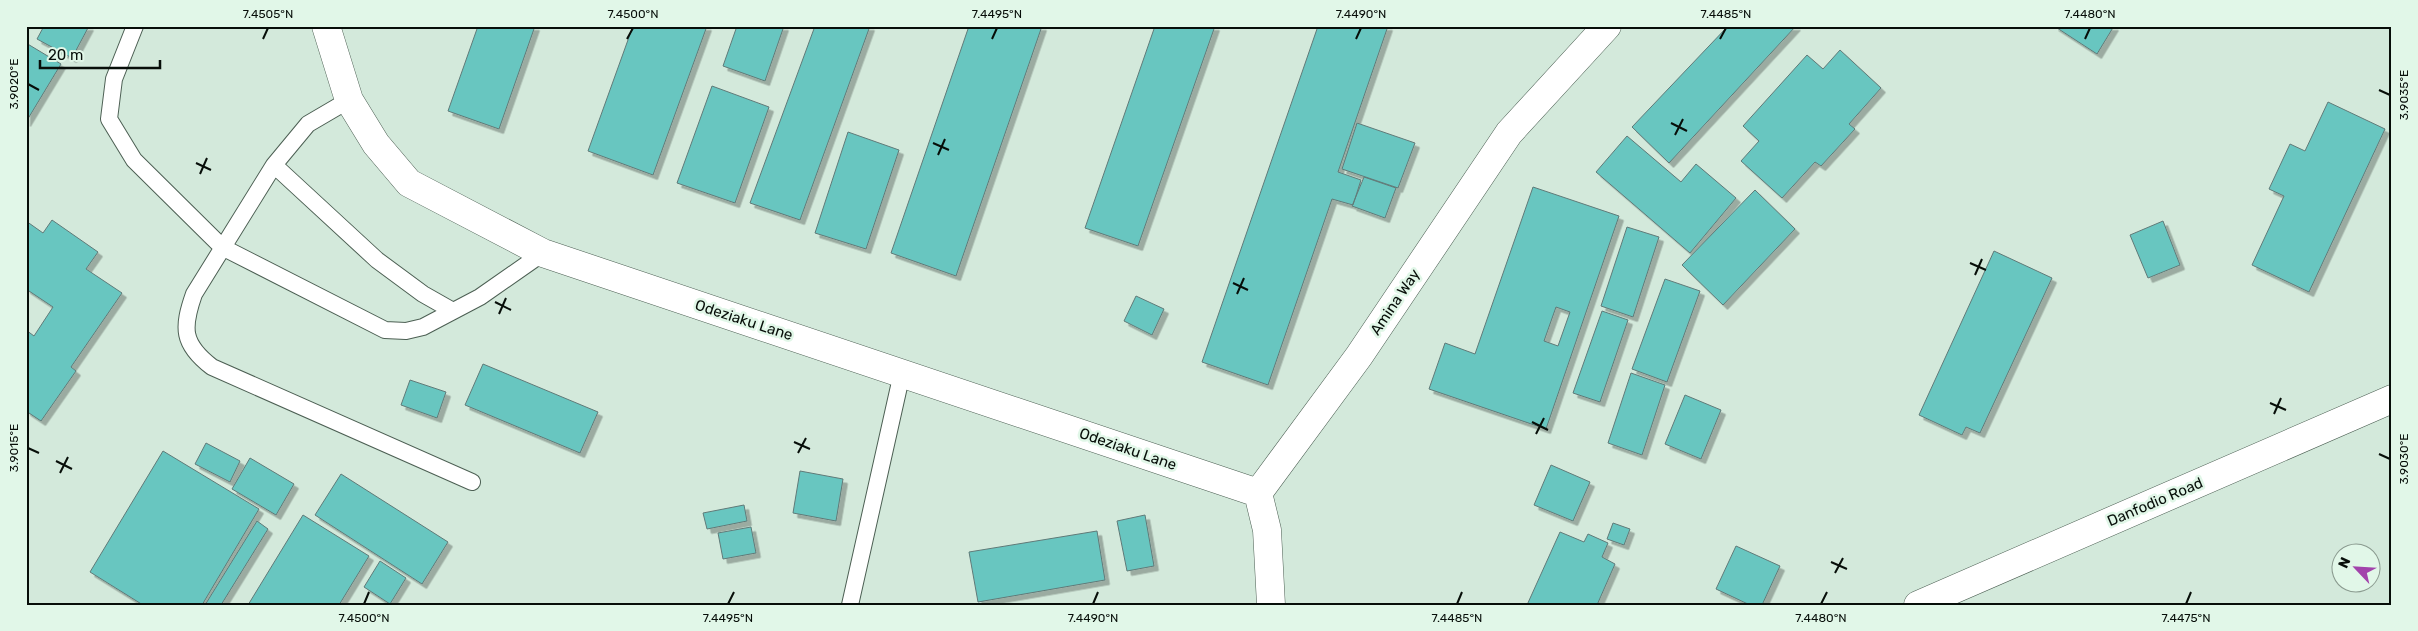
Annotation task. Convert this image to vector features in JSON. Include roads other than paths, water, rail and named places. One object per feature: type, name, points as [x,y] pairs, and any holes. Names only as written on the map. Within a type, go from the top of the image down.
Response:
[{"type":"street","name":"Odeziaku Lane","points":[[326,26],[349,100],[376,144],[409,183],[543,253],[1258,493]]},
{"type":"street","name":"Amina Way","points":[[1258,493],[1359,356],[1508,134],[1607,26]]},
{"type":"street","name":"Danfodio Road","points":[[1918,605],[2392,399]]},
{"type":"street","points":[[1258,493],[1268,530],[1271,605]]},
{"type":"lane","points":[[134,26],[114,79],[109,119],[134,160],[222,247],[385,330],[406,331],[423,327],[480,297],[543,253]]},
{"type":"lane","points":[[349,100],[308,124],[274,164],[194,294],[187,314],[187,336],[196,354],[212,367],[472,482]]},
{"type":"lane","points":[[274,164],[377,260],[423,294],[453,310]]},
{"type":"lane","points":[[850,605],[902,373]]}]
